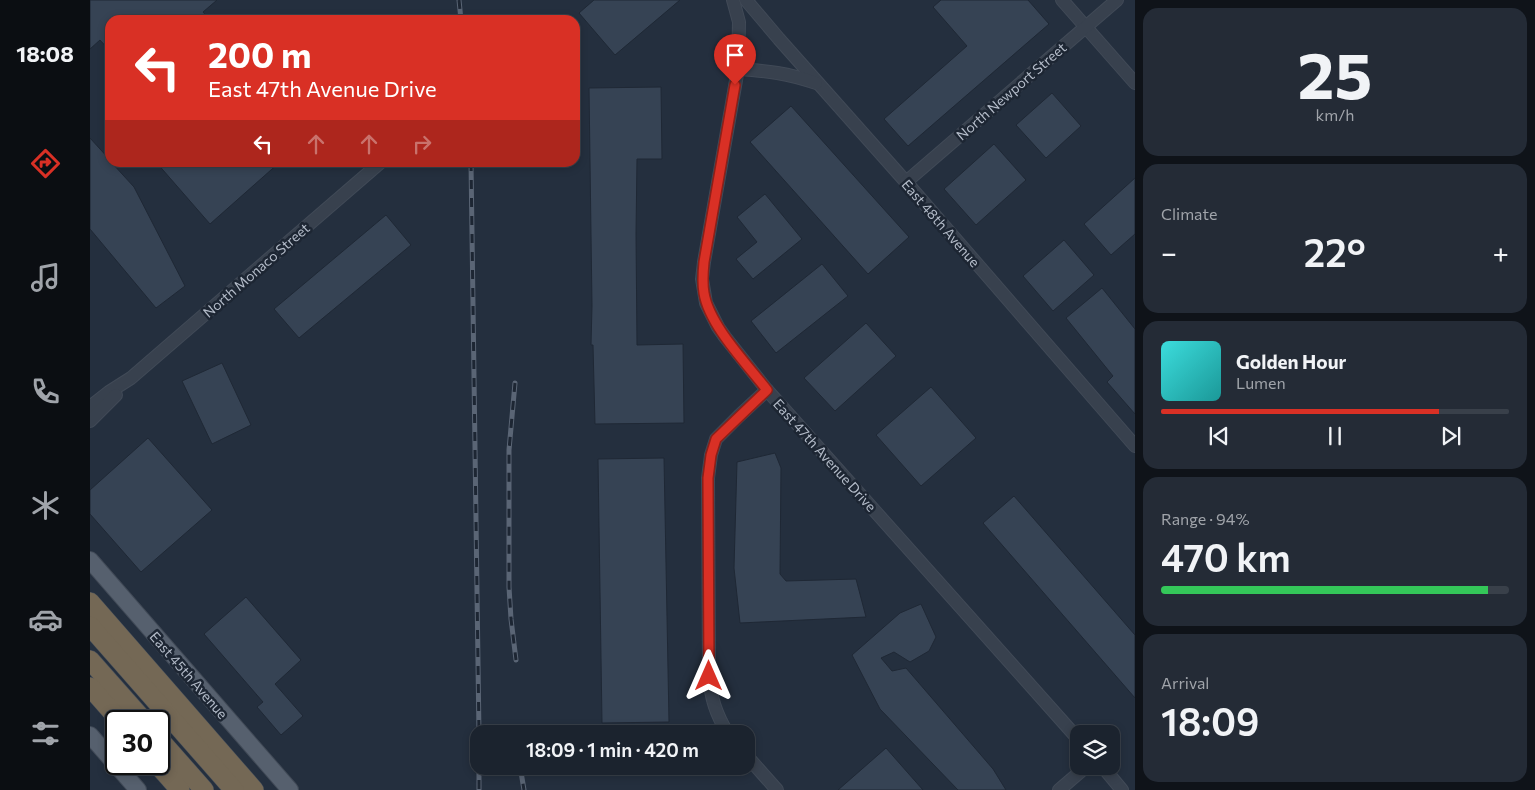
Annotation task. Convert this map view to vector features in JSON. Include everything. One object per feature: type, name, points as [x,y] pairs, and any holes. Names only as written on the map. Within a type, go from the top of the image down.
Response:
[{"type":"highway","points":[[90,602],[254,790]]},
{"type":"highway","points":[[90,626],[234,790]]},
{"type":"highway","points":[[90,660],[134,710]]},
{"type":"highway","points":[[90,687],[110,710]]},
{"type":"highway","points":[[170,751],[204,790]]},
{"type":"highway","points":[[167,775],[180,790]]},
{"type":"main road","name":"East 45th Avenue","points":[[90,560],[290,790]]},
{"type":"main road","points":[[90,735],[138,790]]},
{"type":"street","name":"East 47th Avenue Drive","points":[[733,0],[739,22],[738,69],[704,262],[702,280],[706,303],[718,328],[767,390],[1070,730]]},
{"type":"street","name":"East 48th Avenue","points":[[746,0],[1135,446]]},
{"type":"street","points":[[1062,0],[1135,83]]},
{"type":"street","name":"North Newport Street","points":[[906,182],[1117,0]]},
{"type":"street","points":[[738,69],[773,71],[818,83]]},
{"type":"street","name":"North Monaco Street","points":[[90,407],[131,378],[375,167]]},
{"type":"street","name":"North Monaco Street","points":[[90,421],[131,378]]},
{"type":"street","points":[[723,725],[712,702],[709,676],[709,463],[716,439],[767,390]]},
{"type":"street","points":[[755,765],[777,790]]},
{"type":"street","points":[[1059,790],[1076,775]]},
{"type":"street","points":[[1110,775],[1122,790]]},
{"type":"building","points":[[90,0],[217,0],[203,12],[206,15],[105,15],[105,46],[100,40],[90,49]]},
{"type":"building","points":[[594,0],[680,0],[615,55],[579,13]]},
{"type":"building","points":[[941,0],[1028,0],[1049,24],[908,146],[884,119],[967,46],[933,7]]},
{"type":"building","points":[[661,87],[662,159],[637,159],[637,345],[683,344],[684,423],[595,424],[593,345],[591,345],[589,88]]},
{"type":"building","points":[[1052,93],[1081,126],[1046,158],[1016,125]]},
{"type":"building","points":[[791,106],[909,237],[868,274],[750,142]]},
{"type":"building","points":[[90,138],[105,154],[105,167],[116,167],[134,187],[185,286],[156,308],[90,229]]},
{"type":"building","points":[[994,144],[1026,180],[976,225],[944,189]]},
{"type":"building","points":[[160,167],[274,167],[210,224]]},
{"type":"building","points":[[1135,178],[1135,234],[1111,255],[1084,224]]},
{"type":"building","points":[[765,194],[802,239],[753,279],[736,259],[757,242],[737,217]]},
{"type":"building","points":[[386,215],[411,245],[299,338],[274,309]]},
{"type":"building","points":[[1064,240],[1094,275],[1053,311],[1023,276]]},
{"type":"building","points":[[822,264],[848,296],[776,353],[751,321]]},
{"type":"building","points":[[1102,288],[1135,329],[1135,414],[1107,382],[1113,376],[1066,318]]},
{"type":"building","points":[[866,323],[896,356],[835,411],[804,378]]},
{"type":"building","points":[[222,363],[251,425],[212,444],[182,381]]},
{"type":"building","points":[[931,387],[976,438],[921,486],[876,435]]},
{"type":"building","points":[[148,438],[212,510],[141,572],[90,514],[90,490]]},
{"type":"building","points":[[775,453],[781,468],[780,574],[786,581],[856,579],[866,617],[740,623],[734,568],[737,462]]},
{"type":"building","points":[[664,458],[669,722],[602,723],[598,459]]},
{"type":"building","points":[[1014,496],[1135,635],[1135,698],[983,523]]},
{"type":"building","points":[[246,597],[301,660],[275,684],[303,716],[281,735],[257,707],[263,702],[204,634]]},
{"type":"building","points":[[921,604],[936,637],[929,651],[910,662],[894,652],[881,658],[892,671],[906,668],[993,769],[1006,790],[958,790],[880,709],[852,655],[900,613]]},
{"type":"building","points":[[886,748],[923,790],[838,790]]},
{"type":"railway","points":[[459,0],[460,15]]},
{"type":"railway","points":[[471,167],[479,725]]},
{"type":"railway","points":[[515,383],[509,450],[509,587],[516,660]]},
{"type":"railway","points":[[479,775],[479,790]]},
{"type":"railway","points":[[522,775],[524,790]]},
{"type":"route","points":[[709,676],[709,463],[716,439],[767,390],[718,328],[710,313],[703,292],[704,262],[735,85]]}]
